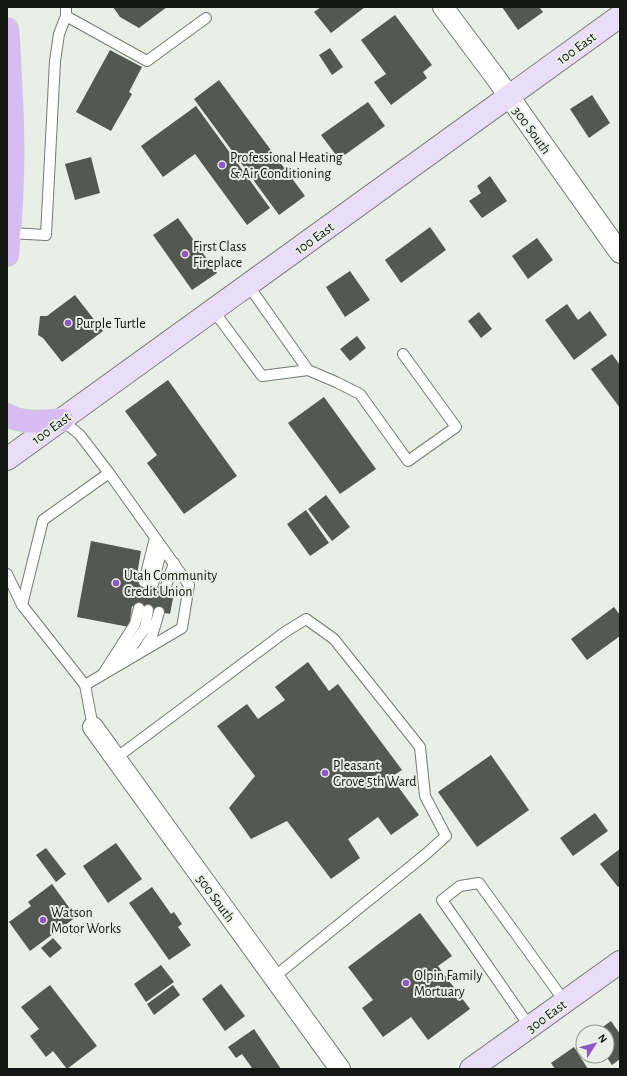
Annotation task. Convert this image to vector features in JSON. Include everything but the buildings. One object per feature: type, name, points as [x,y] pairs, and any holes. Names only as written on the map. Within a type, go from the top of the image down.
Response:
[{"type":"main road","name":"100 East","points":[[7,459],[620,16]]},
{"type":"main road","points":[[7,29],[13,114],[10,232],[7,255]]},
{"type":"main road","points":[[7,415],[22,421],[45,422],[62,420]]},
{"type":"main road","name":"300 East","points":[[471,1069],[620,962]]},
{"type":"street","name":"300 South","points":[[443,7],[620,253]]},
{"type":"street","name":"500 South","points":[[93,727],[340,1069]]},
{"type":"lane","points":[[10,232],[46,235],[55,61],[59,34],[66,11],[148,61],[206,18]]},
{"type":"lane","points":[[248,285],[308,370]]},
{"type":"lane","points":[[213,310],[262,376],[308,370],[360,394],[408,461],[456,427],[403,354]]},
{"type":"lane","points":[[62,420],[80,435],[189,585],[182,628],[85,685]]},
{"type":"lane","points":[[22,605],[43,520],[109,473]]},
{"type":"lane","points":[[155,538],[149,583],[162,548]]},
{"type":"lane","points":[[166,586],[174,563]]},
{"type":"lane","points":[[7,574],[22,605],[85,685],[93,727]]},
{"type":"lane","points":[[102,675],[144,609],[145,628],[119,665]]},
{"type":"lane","points":[[141,652],[152,636],[159,612]]},
{"type":"lane","points":[[116,758],[285,632],[306,619],[334,639],[420,747],[425,796],[446,836],[426,854],[274,977]]},
{"type":"lane","points":[[530,1027],[442,900],[460,886],[479,883],[565,1002]]},
{"type":"place","name":"Professional Heating & Air Conditioning","points":[[222,165]]},
{"type":"place","name":"First Class Fireplace","points":[[185,254]]},
{"type":"place","name":"Purple Turtle","points":[[68,323]]},
{"type":"place","name":"Utah Community Credit Union","points":[[116,583]]},
{"type":"place","name":"Pleasant Grove 5th Ward","points":[[325,773]]},
{"type":"place","name":"Watson Motor Works","points":[[43,920]]},
{"type":"place","name":"Olpin Family Mortuary","points":[[406,983]]}]
